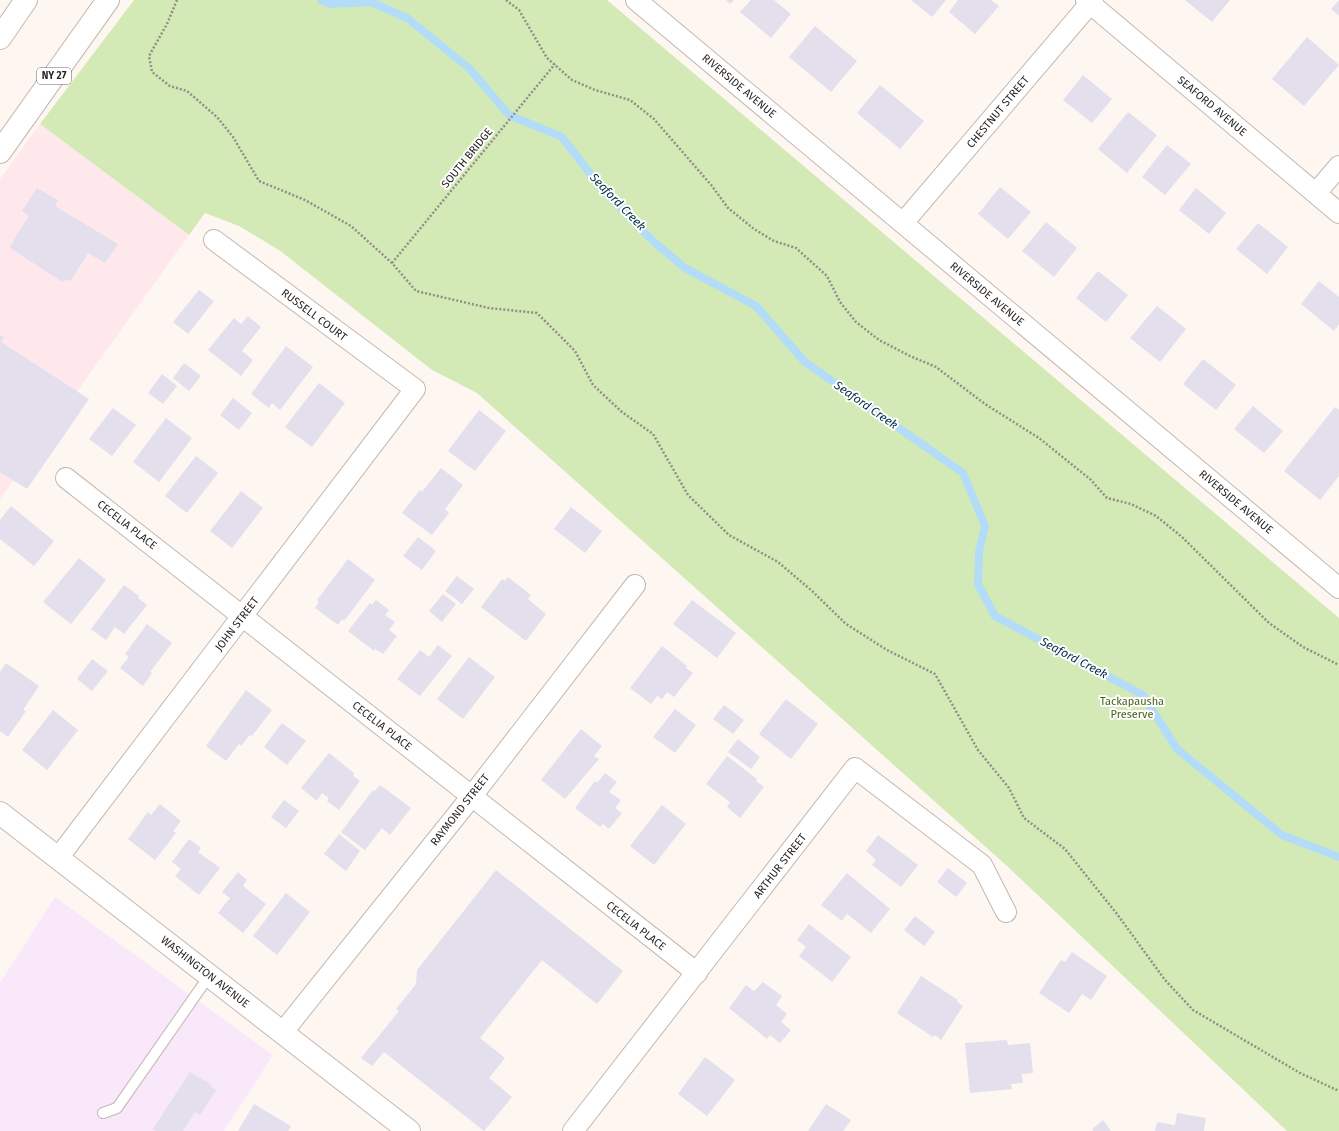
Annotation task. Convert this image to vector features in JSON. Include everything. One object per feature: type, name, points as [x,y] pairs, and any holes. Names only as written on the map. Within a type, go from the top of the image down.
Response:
[{"type":"main road","points":[[0,38],[26,0]]},
{"type":"main road","name":"NY 27","points":[[0,152],[108,0]]},
{"type":"main road","name":"WASHINGTON AVENUE","points":[[0,813],[409,1131]]},
{"type":"street","name":"RIVERSIDE AVENUE","points":[[636,0],[1339,588]]},
{"type":"street","name":"CHESTNUT STREET","points":[[903,223],[1090,1]]},
{"type":"street","name":"SEAFORD AVENUE","points":[[1090,1],[1339,213]]},
{"type":"street","points":[[1316,193],[1339,166]]},
{"type":"street","name":"RUSSELL COURT","points":[[214,240],[415,389]]},
{"type":"street","name":"JOHN STREET","points":[[58,858],[243,617],[415,389]]},
{"type":"street","name":"CECELIA PLACE","points":[[66,478],[697,974]]},
{"type":"street","name":"RAYMOND STREET","points":[[282,1032],[472,796],[635,585]]},
{"type":"street","name":"ARTHUR STREET","points":[[573,1131],[697,974],[855,768],[982,865],[1006,912]]},
{"type":"lane","points":[[103,1113],[117,1108],[209,976]]},
{"type":"path","points":[[177,0],[149,56],[152,72],[170,86],[187,91],[217,117],[233,137],[259,181],[305,200],[351,226],[392,263],[416,291],[489,308],[537,313],[575,351],[593,385],[622,412],[653,434],[688,494],[729,535],[778,562],[811,590],[846,624],[887,650],[935,674],[978,750],[1009,788],[1024,818],[1065,849],[1117,914],[1165,980],[1193,1010],[1300,1073],[1339,1091]]},
{"type":"path","points":[[506,0],[519,10],[547,58],[572,80],[595,90],[630,100],[654,119],[712,186],[728,208],[754,229],[774,240],[796,248],[827,276],[840,302],[856,322],[879,340],[936,367],[985,404],[1039,438],[1090,479],[1107,498],[1131,504],[1156,516],[1182,538],[1270,623],[1303,647],[1339,665]]},
{"type":"path","name":"SOUTH BRIDGE","points":[[392,263],[554,64]]},
{"type":"shaded area","points":[[40,124],[189,235],[0,499],[0,179]]},
{"type":"shaded area","points":[[55,897],[273,1055],[224,1131],[0,1131],[0,983]]},
{"type":"green space","name":"Tackapausha Preserve","points":[[134,0],[607,0],[1339,618],[1339,1131],[1287,1131],[1007,866],[477,393],[432,370],[279,250],[239,226],[205,213],[189,235],[40,124]]},
{"type":"building","points":[[726,0],[734,0],[730,4]]},
{"type":"building","points":[[751,0],[774,0],[791,14],[771,38],[740,12]]},
{"type":"building","points":[[911,0],[946,0],[932,17]]},
{"type":"building","points":[[958,0],[991,0],[999,6],[975,34],[949,12]]},
{"type":"building","points":[[1185,0],[1230,0],[1212,22]]},
{"type":"building","points":[[1339,0],[1339,16],[1331,9]]},
{"type":"building","points":[[815,26],[857,61],[831,92],[789,57]]},
{"type":"building","points":[[1307,37],[1339,65],[1304,106],[1272,79]]},
{"type":"building","points":[[1083,75],[1112,99],[1092,123],[1063,100]]},
{"type":"building","points":[[880,85],[924,121],[900,149],[857,113]]},
{"type":"building","points":[[1128,112],[1157,135],[1127,173],[1098,149]]},
{"type":"building","points":[[1167,145],[1191,164],[1165,195],[1142,177]]},
{"type":"building","points":[[1000,187],[1031,212],[1008,239],[978,214]]},
{"type":"building","points":[[37,188],[58,200],[55,206],[118,244],[105,263],[88,253],[71,280],[61,281],[10,248],[29,216],[22,211]]},
{"type":"building","points":[[1196,188],[1226,213],[1209,234],[1179,210]]},
{"type":"building","points":[[1046,222],[1077,248],[1054,277],[1022,251]]},
{"type":"building","points":[[1258,223],[1288,247],[1267,274],[1236,249]]},
{"type":"building","points":[[1098,271],[1128,295],[1106,322],[1076,298]]},
{"type":"building","points":[[1319,281],[1339,297],[1339,324],[1334,331],[1301,304]]},
{"type":"building","points":[[199,290],[214,301],[188,334],[173,322]]},
{"type":"building","points":[[1157,306],[1186,329],[1160,362],[1130,338]]},
{"type":"building","points":[[248,316],[261,327],[242,351],[253,360],[241,376],[208,350],[234,318],[241,324]]},
{"type":"building","points":[[0,335],[4,337],[1,342],[89,399],[27,489],[0,472]]},
{"type":"building","points":[[286,346],[313,367],[280,410],[272,403],[269,408],[251,394]]},
{"type":"building","points":[[1203,359],[1236,385],[1216,410],[1183,384]]},
{"type":"building","points":[[184,363],[201,376],[189,391],[173,378]]},
{"type":"building","points":[[162,374],[177,386],[163,404],[148,393]]},
{"type":"building","points":[[319,383],[345,403],[312,447],[285,427]]},
{"type":"building","points":[[233,398],[252,413],[239,430],[220,415]]},
{"type":"building","points":[[1253,406],[1283,431],[1264,453],[1234,429]]},
{"type":"building","points":[[1335,407],[1339,410],[1339,476],[1320,500],[1284,471]]},
{"type":"building","points":[[113,408],[136,425],[112,456],[89,439]]},
{"type":"building","points":[[479,410],[506,431],[475,471],[448,451]]},
{"type":"building","points":[[166,418],[192,438],[159,482],[133,462]]},
{"type":"building","points":[[196,456],[218,473],[187,513],[165,496]]},
{"type":"building","points":[[441,468],[463,485],[445,509],[449,513],[432,535],[402,513],[420,490],[422,492]]},
{"type":"building","points":[[241,491],[263,508],[232,548],[210,531]]},
{"type":"building","points":[[11,506],[54,541],[34,566],[0,539],[0,520]]},
{"type":"building","points":[[571,507],[602,531],[585,553],[554,529]]},
{"type":"building","points":[[418,537],[436,551],[422,570],[403,556]]},
{"type":"building","points":[[79,558],[106,580],[71,624],[43,602]]},
{"type":"building","points":[[348,559],[375,580],[344,621],[342,619],[338,625],[315,608],[319,602],[317,600]]},
{"type":"building","points":[[457,576],[474,589],[462,604],[445,591]]},
{"type":"building","points":[[508,577],[531,595],[528,599],[546,614],[526,641],[481,607],[502,579],[505,581]]},
{"type":"building","points":[[124,585],[139,596],[138,598],[147,605],[124,634],[115,627],[106,640],[91,629]]},
{"type":"building","points":[[443,594],[456,604],[442,622],[429,611]]},
{"type":"building","points":[[376,600],[389,610],[385,615],[395,622],[389,630],[397,636],[383,654],[375,649],[374,651],[348,631],[370,603],[372,605]]},
{"type":"building","points":[[692,600],[736,633],[717,658],[673,624]]},
{"type":"building","points":[[147,624],[172,643],[150,672],[152,673],[143,686],[120,668],[129,657],[125,654]]},
{"type":"building","points":[[438,645],[452,656],[420,696],[397,679],[420,650],[429,657]]},
{"type":"building","points":[[662,646],[687,666],[686,668],[693,673],[674,697],[667,692],[662,699],[657,696],[651,704],[630,688]]},
{"type":"building","points":[[469,657],[495,677],[463,719],[437,699]]},
{"type":"building","points":[[92,659],[108,671],[92,691],[77,679]]},
{"type":"building","points":[[6,663],[39,686],[23,710],[26,711],[8,737],[0,731],[0,672]]},
{"type":"building","points":[[246,690],[272,710],[252,736],[250,735],[241,746],[239,744],[226,761],[206,746]]},
{"type":"building","points":[[786,699],[818,724],[791,759],[759,734]]},
{"type":"building","points":[[724,705],[744,720],[733,734],[713,719]]},
{"type":"building","points":[[675,709],[696,725],[675,753],[653,737]]},
{"type":"building","points":[[53,710],[78,730],[47,770],[22,750]]},
{"type":"building","points":[[282,723],[306,741],[287,765],[264,747]]},
{"type":"building","points":[[581,729],[602,746],[594,756],[599,759],[565,799],[541,780]]},
{"type":"building","points":[[738,739],[760,757],[751,769],[728,752]]},
{"type":"building","points":[[329,753],[354,773],[353,776],[360,781],[339,810],[327,801],[329,798],[322,793],[317,801],[301,788]]},
{"type":"building","points":[[727,756],[757,779],[756,781],[764,787],[740,818],[727,807],[730,802],[706,784]]},
{"type":"building","points":[[605,773],[617,782],[609,792],[621,800],[615,808],[622,813],[609,829],[603,824],[600,827],[575,808],[595,781],[597,783]]},
{"type":"building","points":[[380,785],[411,808],[390,835],[382,828],[365,850],[341,832],[373,790],[375,791]]},
{"type":"building","points":[[284,800],[299,811],[286,828],[271,817]]},
{"type":"building","points":[[160,804],[181,821],[173,831],[176,833],[155,860],[128,839],[148,812],[151,815]]},
{"type":"building","points":[[662,805],[686,824],[654,865],[630,846]]},
{"type":"building","points":[[339,834],[360,851],[346,871],[324,854]]},
{"type":"building","points":[[878,835],[918,865],[901,887],[872,865],[876,860],[866,851]]},
{"type":"building","points":[[189,839],[201,848],[198,852],[220,868],[199,895],[175,876],[181,869],[172,862]]},
{"type":"building","points":[[948,868],[967,883],[956,897],[937,882]]},
{"type":"building","points":[[496,870],[623,971],[597,1004],[542,960],[480,1038],[505,1058],[489,1078],[512,1097],[484,1131],[384,1052],[372,1066],[361,1058],[399,1011],[396,1009],[416,984],[417,970]]},
{"type":"building","points":[[238,872],[247,880],[243,886],[266,904],[243,933],[218,913],[230,898],[222,892]]},
{"type":"building","points":[[847,873],[890,909],[871,933],[847,914],[842,921],[821,905]]},
{"type":"building","points":[[286,893],[310,912],[277,955],[253,936]]},
{"type":"building","points":[[915,916],[935,932],[924,946],[904,930]]},
{"type":"building","points":[[809,924],[851,957],[832,982],[799,956],[806,947],[797,940]]},
{"type":"building","points":[[1072,952],[1107,976],[1091,1000],[1082,994],[1069,1013],[1039,993],[1061,960],[1065,962]]},
{"type":"building","points":[[921,976],[958,1000],[957,1002],[963,1006],[941,1040],[935,1035],[933,1037],[897,1013]]},
{"type":"building","points":[[763,982],[782,996],[776,1005],[787,1014],[781,1022],[791,1030],[780,1043],[770,1035],[767,1039],[729,1008],[746,985],[754,991]]},
{"type":"building","points":[[1007,1040],[1008,1045],[1030,1043],[1033,1073],[1022,1074],[1023,1083],[1011,1084],[1012,1089],[970,1093],[965,1043]]},
{"type":"building","points":[[705,1057],[735,1080],[707,1116],[678,1094]]},
{"type":"building","points":[[190,1072],[212,1085],[211,1087],[216,1090],[200,1115],[195,1112],[183,1131],[156,1131],[153,1129]]},
{"type":"building","points":[[254,1104],[291,1126],[288,1131],[238,1131]]},
{"type":"building","points":[[826,1104],[851,1120],[843,1131],[808,1131]]},
{"type":"building","points":[[1177,1113],[1206,1118],[1204,1131],[1155,1131],[1157,1122],[1175,1125]]},
{"type":"building","points":[[1103,1120],[1111,1131],[1093,1131],[1092,1129]]},
{"type":"waterway","name":"Seaford Creek","points":[[321,0],[330,4],[371,2],[407,18],[469,68],[509,115],[562,137],[602,189],[654,242],[685,268],[756,306],[805,362],[963,473],[985,526],[979,552],[978,584],[995,616],[1143,695],[1177,749],[1282,835],[1339,857]]}]
